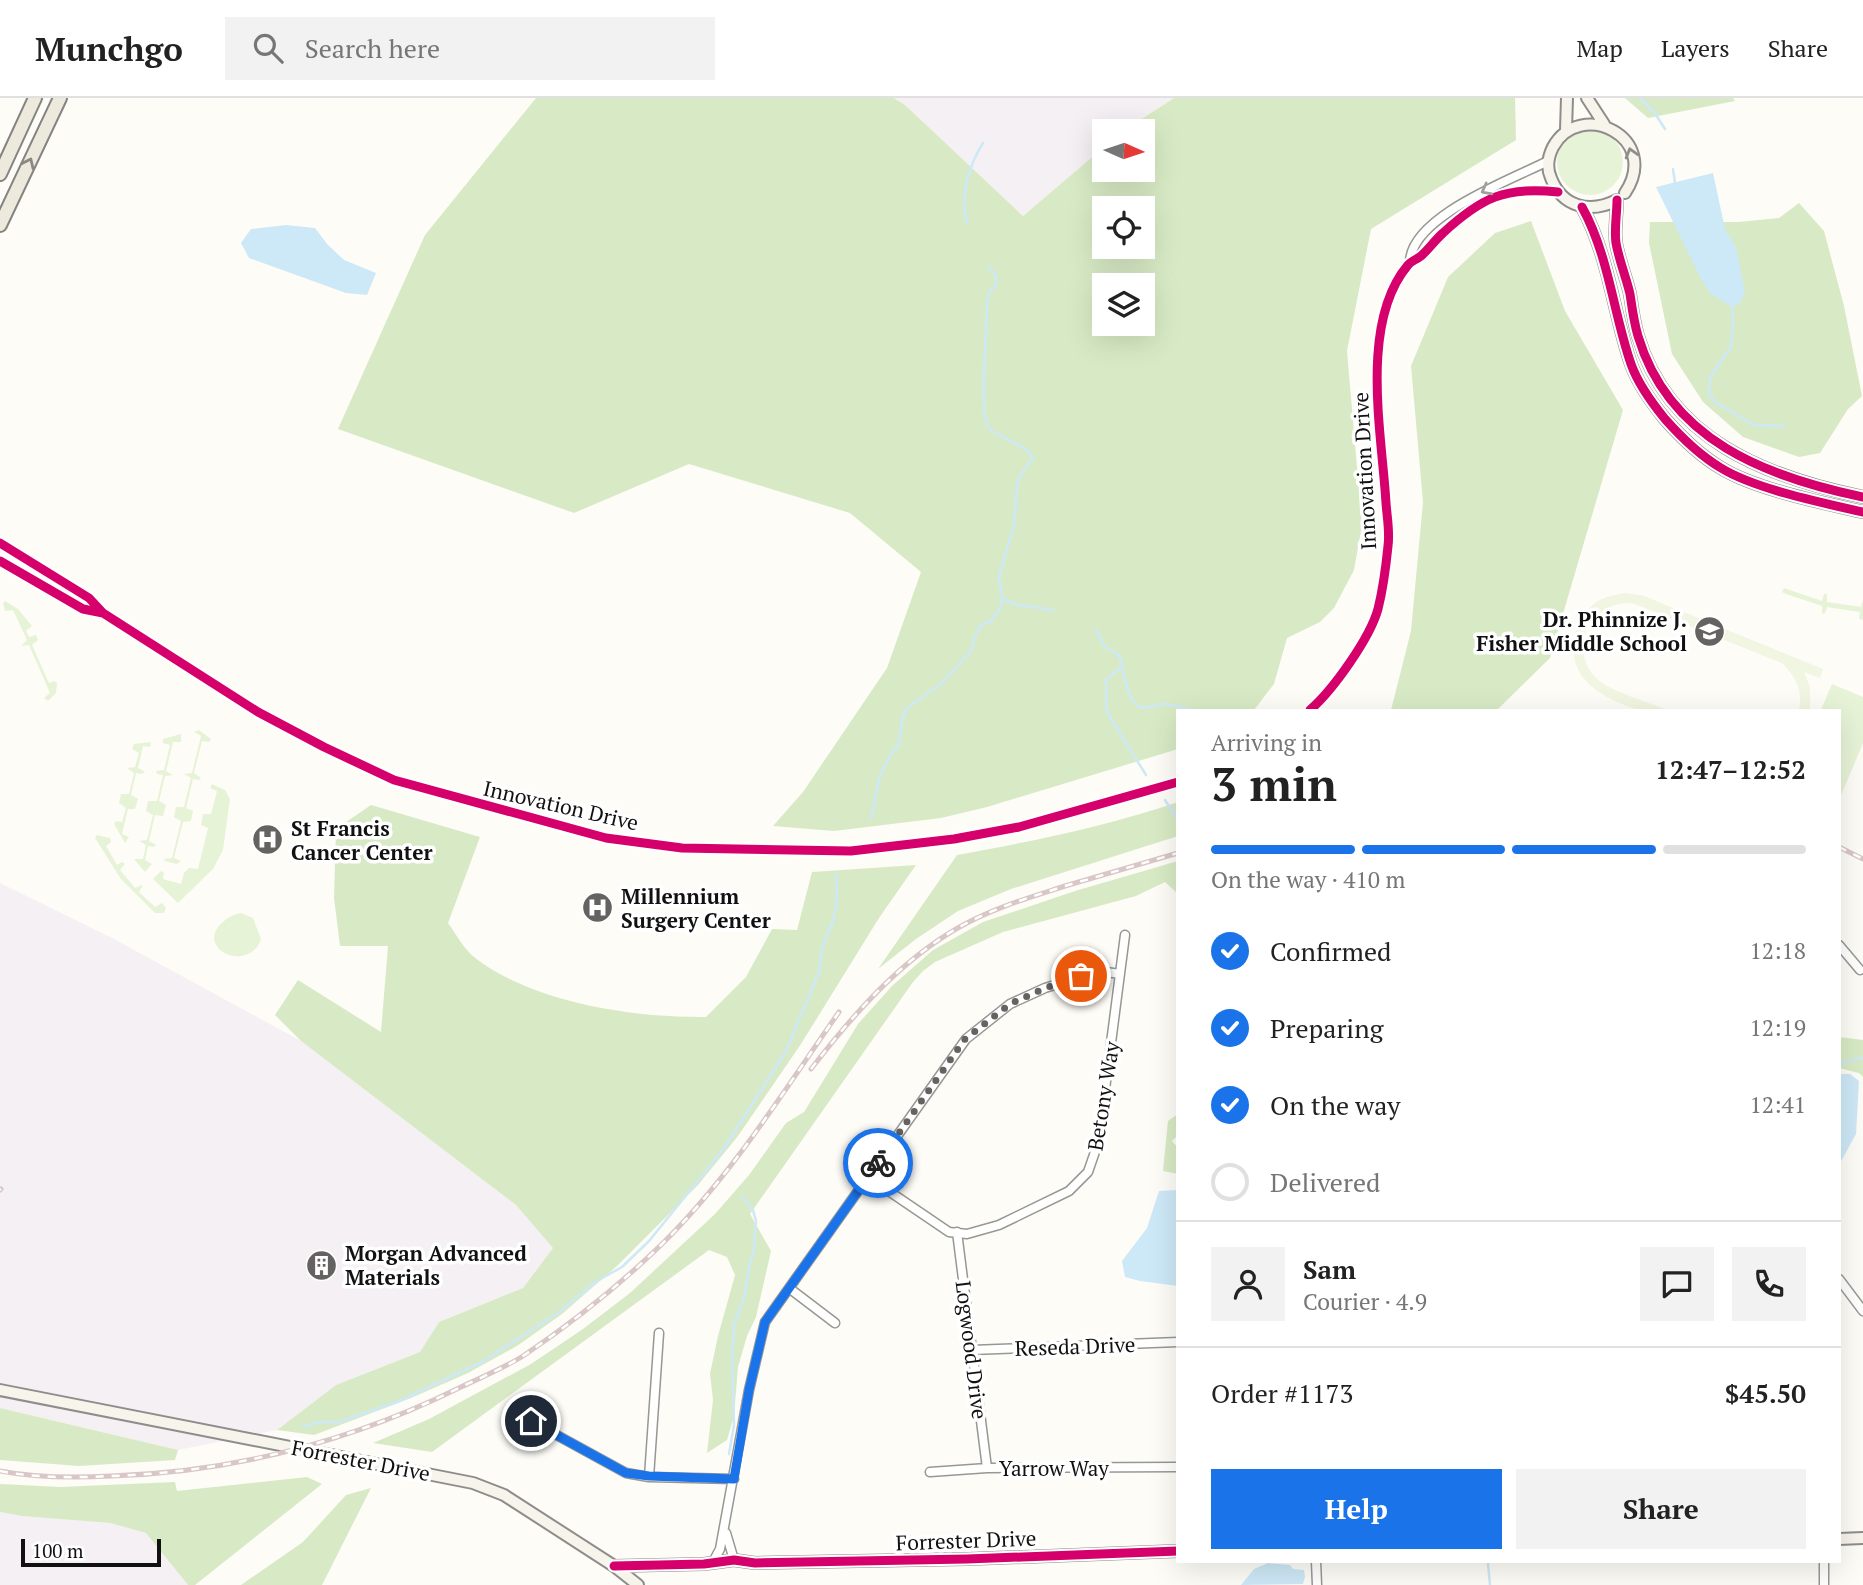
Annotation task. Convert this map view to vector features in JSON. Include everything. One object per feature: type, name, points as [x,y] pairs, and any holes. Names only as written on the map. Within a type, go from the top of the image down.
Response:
[{"type":"main road","points":[[0,174],[35,98]]},
{"type":"main road","points":[[1,220],[60,98]]},
{"type":"street","points":[[1566,131],[1567,98]]},
{"type":"street","points":[[1587,98],[1604,124]]},
{"type":"street","points":[[1621,197],[1594,209],[1568,202],[1558,192],[1551,178],[1548,161],[1557,140],[1566,131],[1578,124],[1604,124],[1621,134],[1633,152],[1634,175],[1621,197],[1616,241],[1638,337],[1656,377],[1681,414],[1707,438],[1756,466],[1863,497]]},
{"type":"street","name":"Innovation Drive","points":[[1311,709],[1322,700],[1354,657],[1377,612],[1389,544],[1376,387],[1383,316],[1389,296],[1410,262],[1410,251],[1423,235],[1459,204],[1548,161]]},
{"type":"street","name":"Innovation Drive","points":[[1410,262],[1419,258],[1460,218],[1504,193],[1531,189],[1558,192]]},
{"type":"street","points":[[1582,207],[1603,255],[1632,367],[1658,410],[1682,438],[1721,468],[1748,481],[1863,512]]},
{"type":"street","name":"Innovation Drive","points":[[0,543],[89,598],[103,613],[258,712],[324,747],[394,780],[606,838],[682,848],[851,851],[954,839],[1019,827],[1176,783]]},
{"type":"street","name":"Innovation Drive","points":[[0,561],[83,609],[103,613]]},
{"type":"street","name":"Betony Way","points":[[957,1232],[967,1234],[999,1225],[1069,1191],[1088,1172],[1098,1143],[1125,935]]},
{"type":"street","points":[[1841,947],[1860,970]]},
{"type":"street","points":[[709,1563],[720,1549],[749,1390],[765,1322],[965,1039],[1010,1004],[1045,988],[1099,971],[1121,974]]},
{"type":"street","points":[[868,1177],[949,1231],[957,1232]]},
{"type":"street","name":"Logwood Drive","points":[[957,1232],[988,1468]]},
{"type":"street","points":[[1841,1282],[1863,1311]]},
{"type":"street","points":[[789,1288],[835,1323]]},
{"type":"street","points":[[649,1476],[659,1332]]},
{"type":"street","name":"Reseda Drive","points":[[972,1350],[1176,1342]]},
{"type":"street","name":"Forrester Drive","points":[[0,1390],[473,1483],[504,1495],[614,1566],[734,1560],[755,1563],[967,1559],[1176,1551]]},
{"type":"street","points":[[512,1430],[531,1421],[626,1473],[734,1479]]},
{"type":"street","name":"Yarrow Way","points":[[930,1472],[988,1468],[1176,1467]]},
{"type":"street","points":[[724,1527],[734,1560]]},
{"type":"street","points":[[1841,1539],[1863,1538]]},
{"type":"street","name":"Forrester Drive","points":[[709,1563],[714,1568],[755,1563]]},
{"type":"street","points":[[1316,1563],[1317,1585]]},
{"type":"street","points":[[1824,1563],[1824,1585]]},
{"type":"street","points":[[614,1566],[638,1585]]},
{"type":"shaded area","points":[[894,98],[1174,98],[1142,119],[1092,119],[1092,157],[1023,216],[905,105]]},
{"type":"shaded area","points":[[0,883],[112,938],[301,1041],[516,1205],[553,1248],[523,1288],[439,1322],[420,1352],[336,1385],[277,1430],[178,1450],[0,1408]]},
{"type":"shaded area","points":[[0,1512],[110,1523],[146,1533],[188,1585],[0,1585]]},
{"type":"green space","points":[[536,98],[894,98],[905,105],[1023,216],[1092,157],[1092,182],[1155,182],[1155,119],[1142,119],[1174,98],[1515,98],[1516,140],[1371,229],[1347,351],[1362,525],[1354,570],[1334,608],[1320,622],[1287,638],[1274,684],[1255,709],[1176,709],[1176,750],[987,807],[941,818],[834,831],[773,826],[803,792],[887,668],[921,572],[850,513],[689,464],[574,513],[338,429],[425,235]]},
{"type":"green space","points":[[1625,98],[1733,98],[1735,101],[1648,118]]},
{"type":"green space","points":[[1583,129],[1597,129],[1609,134],[1618,143],[1623,162],[1621,175],[1614,186],[1597,195],[1583,195],[1571,190],[1562,181],[1557,169],[1557,155],[1562,143],[1571,134]]},
{"type":"green space","points":[[1799,203],[1824,231],[1844,306],[1862,396],[1848,409],[1820,453],[1799,457],[1743,437],[1703,402],[1672,354],[1649,243],[1650,222],[1738,222],[1779,218]]},
{"type":"green space","points":[[1531,221],[1565,311],[1623,410],[1550,658],[1498,709],[1391,709],[1411,631],[1423,502],[1411,366],[1448,277],[1495,233]]},
{"type":"green space","points":[[1784,588],[1822,601],[1824,594],[1827,594],[1827,602],[1861,607],[1863,600],[1863,620],[1859,619],[1860,612],[1827,607],[1822,614],[1822,606],[1786,594],[1782,592]]},
{"type":"green space","points":[[1626,593],[1644,596],[1823,669],[1820,678],[1804,672],[1810,687],[1810,709],[1799,709],[1797,684],[1782,663],[1632,603],[1617,604],[1595,618],[1584,641],[1588,667],[1597,679],[1611,688],[1665,709],[1637,709],[1603,695],[1585,680],[1579,670],[1573,648],[1574,637],[1583,615],[1591,607],[1606,597]]},
{"type":"green space","points":[[5,601],[18,609],[32,626],[26,631],[29,637],[36,635],[38,640],[32,645],[49,683],[57,683],[56,693],[48,701],[44,698],[50,693],[29,645],[21,646],[27,640],[13,610],[5,611]]},
{"type":"green space","points":[[1832,684],[1863,697],[1863,743],[1841,796],[1841,709],[1821,709]]},
{"type":"green space","points":[[199,730],[211,739],[209,742],[202,741],[194,773],[201,778],[193,779],[186,808],[193,811],[191,821],[183,822],[174,858],[181,861],[177,864],[164,859],[172,858],[181,821],[174,817],[176,807],[184,807],[191,778],[184,774],[192,773],[201,736],[194,732]]},
{"type":"green space","points":[[181,734],[181,742],[173,742],[166,771],[173,775],[165,776],[159,801],[166,805],[163,816],[155,815],[149,841],[156,845],[148,846],[145,860],[152,864],[145,872],[134,859],[143,859],[146,845],[139,841],[147,840],[153,815],[146,811],[148,801],[157,801],[163,775],[157,774],[156,771],[164,770],[170,745],[163,743],[163,739]]},
{"type":"green space","points":[[151,742],[150,747],[143,746],[138,768],[145,772],[136,773],[131,795],[138,799],[135,809],[128,809],[122,834],[129,837],[125,843],[114,824],[116,821],[122,822],[126,808],[119,803],[121,794],[129,794],[134,773],[127,768],[135,767],[139,753],[132,749],[134,744]]},
{"type":"green space","points":[[212,784],[225,790],[230,799],[223,850],[213,869],[178,903],[153,879],[161,871],[164,873],[163,879],[181,884],[184,873],[189,868],[198,869],[208,828],[201,825],[203,814],[211,814],[217,791],[210,788]]},
{"type":"green space","points":[[1176,803],[1176,837],[1011,889],[958,911],[878,969],[957,855],[1069,833]]},
{"type":"green space","points":[[371,805],[480,837],[448,923],[474,957],[498,973],[554,996],[585,1005],[648,1015],[706,1017],[746,977],[772,929],[797,930],[812,872],[916,865],[879,918],[801,1044],[738,1136],[698,1185],[617,1266],[562,1314],[517,1346],[468,1373],[411,1398],[314,1435],[277,1430],[336,1385],[420,1352],[439,1322],[523,1288],[553,1248],[516,1205],[301,1041],[275,1015],[298,980],[381,1032],[388,946],[340,946],[334,898],[336,829]]},
{"type":"green space","points":[[97,835],[110,838],[111,842],[106,846],[117,865],[122,862],[125,864],[120,870],[135,888],[143,885],[139,892],[155,907],[162,903],[166,908],[164,913],[155,913],[121,879],[95,838]]},
{"type":"green space","points":[[1176,862],[1176,892],[1165,882],[1136,896],[1003,932],[935,962],[913,982],[750,1214],[771,1251],[756,1317],[738,1367],[734,1416],[727,1440],[707,1453],[713,1400],[710,1374],[735,1275],[727,1257],[709,1250],[432,1452],[373,1443],[429,1419],[531,1364],[630,1293],[715,1214],[749,1175],[786,1123],[804,1112],[858,1024],[892,986],[933,950],[983,922]]},
{"type":"green space","points":[[241,913],[253,918],[261,939],[249,954],[237,956],[219,949],[214,937],[224,921]]},
{"type":"green space","points":[[1841,1037],[1863,1040],[1863,1077],[1859,1073],[1841,1068]]},
{"type":"green space","points":[[1176,1115],[1176,1137],[1172,1141],[1176,1146],[1176,1174],[1163,1171],[1168,1121]]},
{"type":"green space","points":[[0,1408],[178,1450],[175,1460],[79,1466],[0,1460]]},
{"type":"green space","points":[[307,1477],[322,1484],[195,1585],[188,1585],[146,1533],[110,1523],[0,1512],[0,1484],[60,1487],[175,1482],[177,1491]]},
{"type":"green space","points":[[371,1488],[322,1585],[241,1585],[303,1542],[346,1495]]},
{"type":"water","points":[[1713,173],[1725,229],[1736,247],[1745,292],[1739,305],[1730,306],[1711,294],[1656,187]]},
{"type":"water","points":[[286,225],[315,228],[344,260],[376,273],[367,295],[346,293],[249,258],[241,243],[251,229]]},
{"type":"water","points":[[1841,1074],[1850,1074],[1859,1081],[1856,1134],[1841,1161]]},
{"type":"water","points":[[1176,1190],[1176,1286],[1125,1277],[1122,1261],[1147,1228],[1159,1191]]},
{"type":"water","points":[[1268,1563],[1290,1565],[1293,1569],[1304,1570],[1303,1584],[1241,1585],[1254,1569]]},
{"type":"waterway","points":[[1640,98],[1654,112],[1665,129]]},
{"type":"waterway","points":[[967,223],[964,203],[967,182],[973,161],[983,143]]},
{"type":"waterway","points":[[1673,169],[1675,183]]},
{"type":"waterway","points":[[871,819],[879,779],[888,759],[899,744],[902,720],[907,708],[941,684],[972,650],[974,638],[981,625],[991,621],[1000,608],[1002,599],[999,576],[1014,526],[1017,485],[1033,457],[1023,448],[992,431],[985,420],[987,304],[989,293],[996,285],[996,276],[989,267]]},
{"type":"waterway","points":[[1732,302],[1731,347],[1710,377],[1709,393],[1716,403],[1754,425],[1785,426]]},
{"type":"waterway","points":[[1002,599],[1018,605],[1053,610]]},
{"type":"waterway","points":[[1096,629],[1104,646],[1119,655],[1127,688],[1137,705],[1145,708],[1165,704],[1188,709]]},
{"type":"waterway","points":[[1121,667],[1106,680],[1107,712],[1146,775]]},
{"type":"waterway","points":[[1165,800],[1176,817]]},
{"type":"waterway","points":[[303,1426],[339,1422],[397,1402],[482,1362],[558,1313],[597,1281],[622,1267],[649,1241],[723,1150],[786,1051],[819,972],[822,948],[834,919],[836,874]]},
{"type":"waterway","points":[[1841,1063],[1863,1058]]},
{"type":"waterway","points":[[729,1454],[734,1425],[734,1325],[744,1297],[753,1255],[756,1221],[753,1210],[742,1196]]},
{"type":"waterway","points":[[1488,1564],[1490,1585]]},
{"type":"railway","points":[[1841,848],[1863,859]]},
{"type":"railway","points":[[811,1069],[895,974],[956,929],[1023,900],[1176,854]]},
{"type":"railway","points":[[0,1471],[41,1476],[97,1477],[202,1468],[247,1460],[335,1438],[377,1423],[420,1406],[523,1356],[630,1274],[688,1217],[756,1132],[839,1012]]},
{"type":"cycle path","points":[[1311,709],[1350,663],[1374,621],[1381,594],[1389,535],[1378,413],[1378,348],[1383,317],[1393,289],[1409,264],[1457,221],[1482,203],[1508,193],[1558,192]]},
{"type":"cycle path","points":[[1617,200],[1616,243],[1637,331],[1653,372],[1673,402],[1697,427],[1726,448],[1757,465],[1827,489],[1863,497]]},
{"type":"cycle path","points":[[1582,207],[1599,245],[1634,371],[1650,400],[1671,426],[1705,457],[1735,476],[1790,494],[1863,512]]},
{"type":"cycle path","points":[[0,543],[89,598],[103,613],[258,712],[324,747],[394,780],[606,838],[682,848],[851,851],[954,839],[1019,827],[1176,783]]},
{"type":"cycle path","points":[[0,561],[83,609],[103,613]]},
{"type":"cycle path","points":[[614,1566],[704,1564],[734,1560],[755,1563],[967,1559],[1176,1551]]},
{"type":"way so far","points":[[878,1163],[965,1039],[1010,1004],[1081,976]]},
{"type":"place","name":"Dr. Phinnize J. Fisher Middle School","points":[[1710,631]]},
{"type":"place","name":"St Francis Cancer Center","points":[[268,840]]},
{"type":"place","name":"Millennium Surgery Center","points":[[598,908]]},
{"type":"place","name":"Morgan Advanced Materials","points":[[322,1265]]},
{"type":"route","points":[[531,1421],[626,1473],[734,1479],[749,1390],[765,1322],[878,1163]]}]
